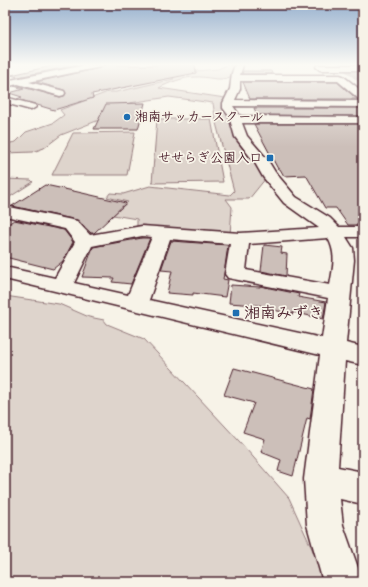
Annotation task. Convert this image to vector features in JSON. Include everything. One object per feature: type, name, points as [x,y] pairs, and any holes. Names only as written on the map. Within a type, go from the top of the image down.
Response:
[{"type":"street","points":[[55,92],[60,94]]},
{"type":"street","points":[[236,92],[228,103],[228,108],[234,115],[241,137],[262,162],[268,174],[290,200],[324,222],[334,232],[343,248],[344,260],[333,350],[321,479],[325,525],[343,582]]},
{"type":"street","points":[[5,100],[31,107]]},
{"type":"street","points":[[228,103],[363,104]]},
{"type":"street","points":[[235,119],[363,120]]},
{"type":"street","points":[[5,211],[71,225],[85,242]]},
{"type":"street","points":[[85,242],[142,231],[240,239],[334,232],[363,232]]},
{"type":"street","points":[[136,304],[163,232]]},
{"type":"street","points":[[240,239],[235,274],[340,294]]},
{"type":"street","points":[[61,287],[85,242]]},
{"type":"street","points":[[5,273],[363,356]]},
{"type":"street","points":[[321,479],[363,488]]},
{"type":"shaded area","points":[[107,92],[188,92],[225,98],[223,101],[224,108],[230,115],[234,137],[259,164],[266,178],[249,199],[226,199],[232,207],[230,235],[137,226],[137,219],[113,215],[128,202],[107,197],[110,193],[123,194],[150,186],[230,195],[234,191],[216,123],[213,103],[169,97],[129,103],[99,120],[61,135],[44,148],[33,152],[5,153],[5,144],[16,142],[26,132],[53,123],[64,115],[60,110]]},
{"type":"shaded area","points":[[157,119],[211,119],[223,182],[152,183]]},
{"type":"shaded area","points":[[135,132],[127,175],[52,175],[73,133]]},
{"type":"shaded area","points":[[5,179],[31,180],[33,182],[5,200]]},
{"type":"shaded area","points":[[5,296],[59,304],[89,317],[104,320],[107,324],[144,339],[239,441],[289,498],[327,582],[5,582]]},
{"type":"building","points":[[42,92],[60,97],[66,94],[65,92],[100,92],[92,94],[93,98],[54,110],[17,99],[22,97],[9,93]]},
{"type":"building","points":[[247,92],[349,92],[357,99],[250,99]]},
{"type":"building","name":"湘南サッカースクール","points":[[145,103],[138,129],[94,129],[106,104]]},
{"type":"building","points":[[254,108],[361,108],[363,111],[363,116],[257,115]]},
{"type":"building","points":[[254,124],[363,124],[363,225],[348,225],[336,208],[325,208],[306,175],[284,176],[280,169],[278,169]]},
{"type":"building","points":[[45,185],[126,203],[94,233],[91,233],[77,220],[12,206]]},
{"type":"building","points":[[14,220],[64,230],[73,242],[63,261],[53,269],[5,257],[5,226]]},
{"type":"building","points":[[142,238],[150,238],[131,284],[112,282],[114,278],[82,277],[93,247]]},
{"type":"building","points":[[171,241],[228,245],[223,279],[228,280],[225,297],[193,293],[193,295],[167,293],[172,271],[161,270]]},
{"type":"building","points":[[264,245],[282,247],[281,253],[287,254],[286,276],[261,271]]},
{"type":"building","points":[[231,285],[260,286],[299,294],[298,297],[326,302],[323,319],[293,312],[293,314],[268,309],[269,306],[229,303]]},
{"type":"building","points":[[234,368],[314,389],[310,419],[307,418],[293,476],[278,471],[281,460],[261,452],[265,439],[243,432],[254,403],[224,395]]},
{"type":"place","name":"湘南サッカースクール","points":[[127,117]]},
{"type":"place","name":"せせらぎ公園入口","points":[[270,158]]},
{"type":"place","name":"湘南みずき","points":[[236,313]]}]
